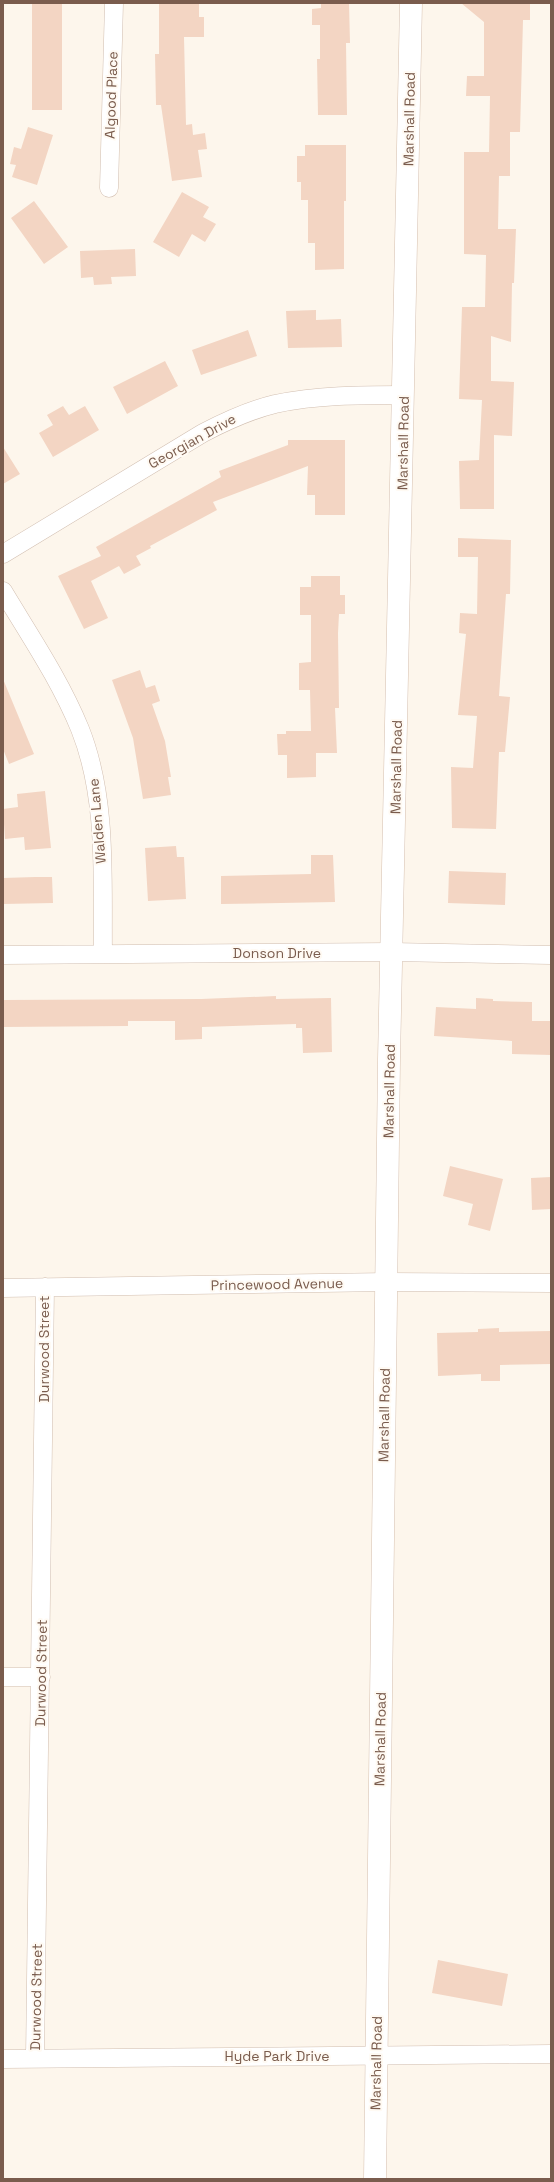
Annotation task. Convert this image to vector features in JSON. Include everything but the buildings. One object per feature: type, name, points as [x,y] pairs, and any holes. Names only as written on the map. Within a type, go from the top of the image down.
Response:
[{"type":"street","name":"Algood Place","points":[[109,188],[114,3]]},
{"type":"street","name":"Marshall Road","points":[[375,2179],[375,2056],[392,952],[411,3]]},
{"type":"street","name":"Georgian Drive","points":[[3,554],[203,432],[238,416],[274,404],[306,398],[342,395],[404,395]]},
{"type":"street","name":"Walden Lane","points":[[3,591],[63,690],[80,730],[91,763],[98,801],[101,845],[103,954]]},
{"type":"street","name":"Donson Drive","points":[[3,955],[392,952],[551,955]]},
{"type":"street","name":"Princewood Avenue","points":[[3,1288],[387,1282],[551,1282]]},
{"type":"street","name":"Durwood Street","points":[[35,2058],[45,1287]]},
{"type":"street","points":[[3,1677],[41,1677]]},
{"type":"street","name":"Hyde Park Drive","points":[[3,2059],[551,2054]]}]
